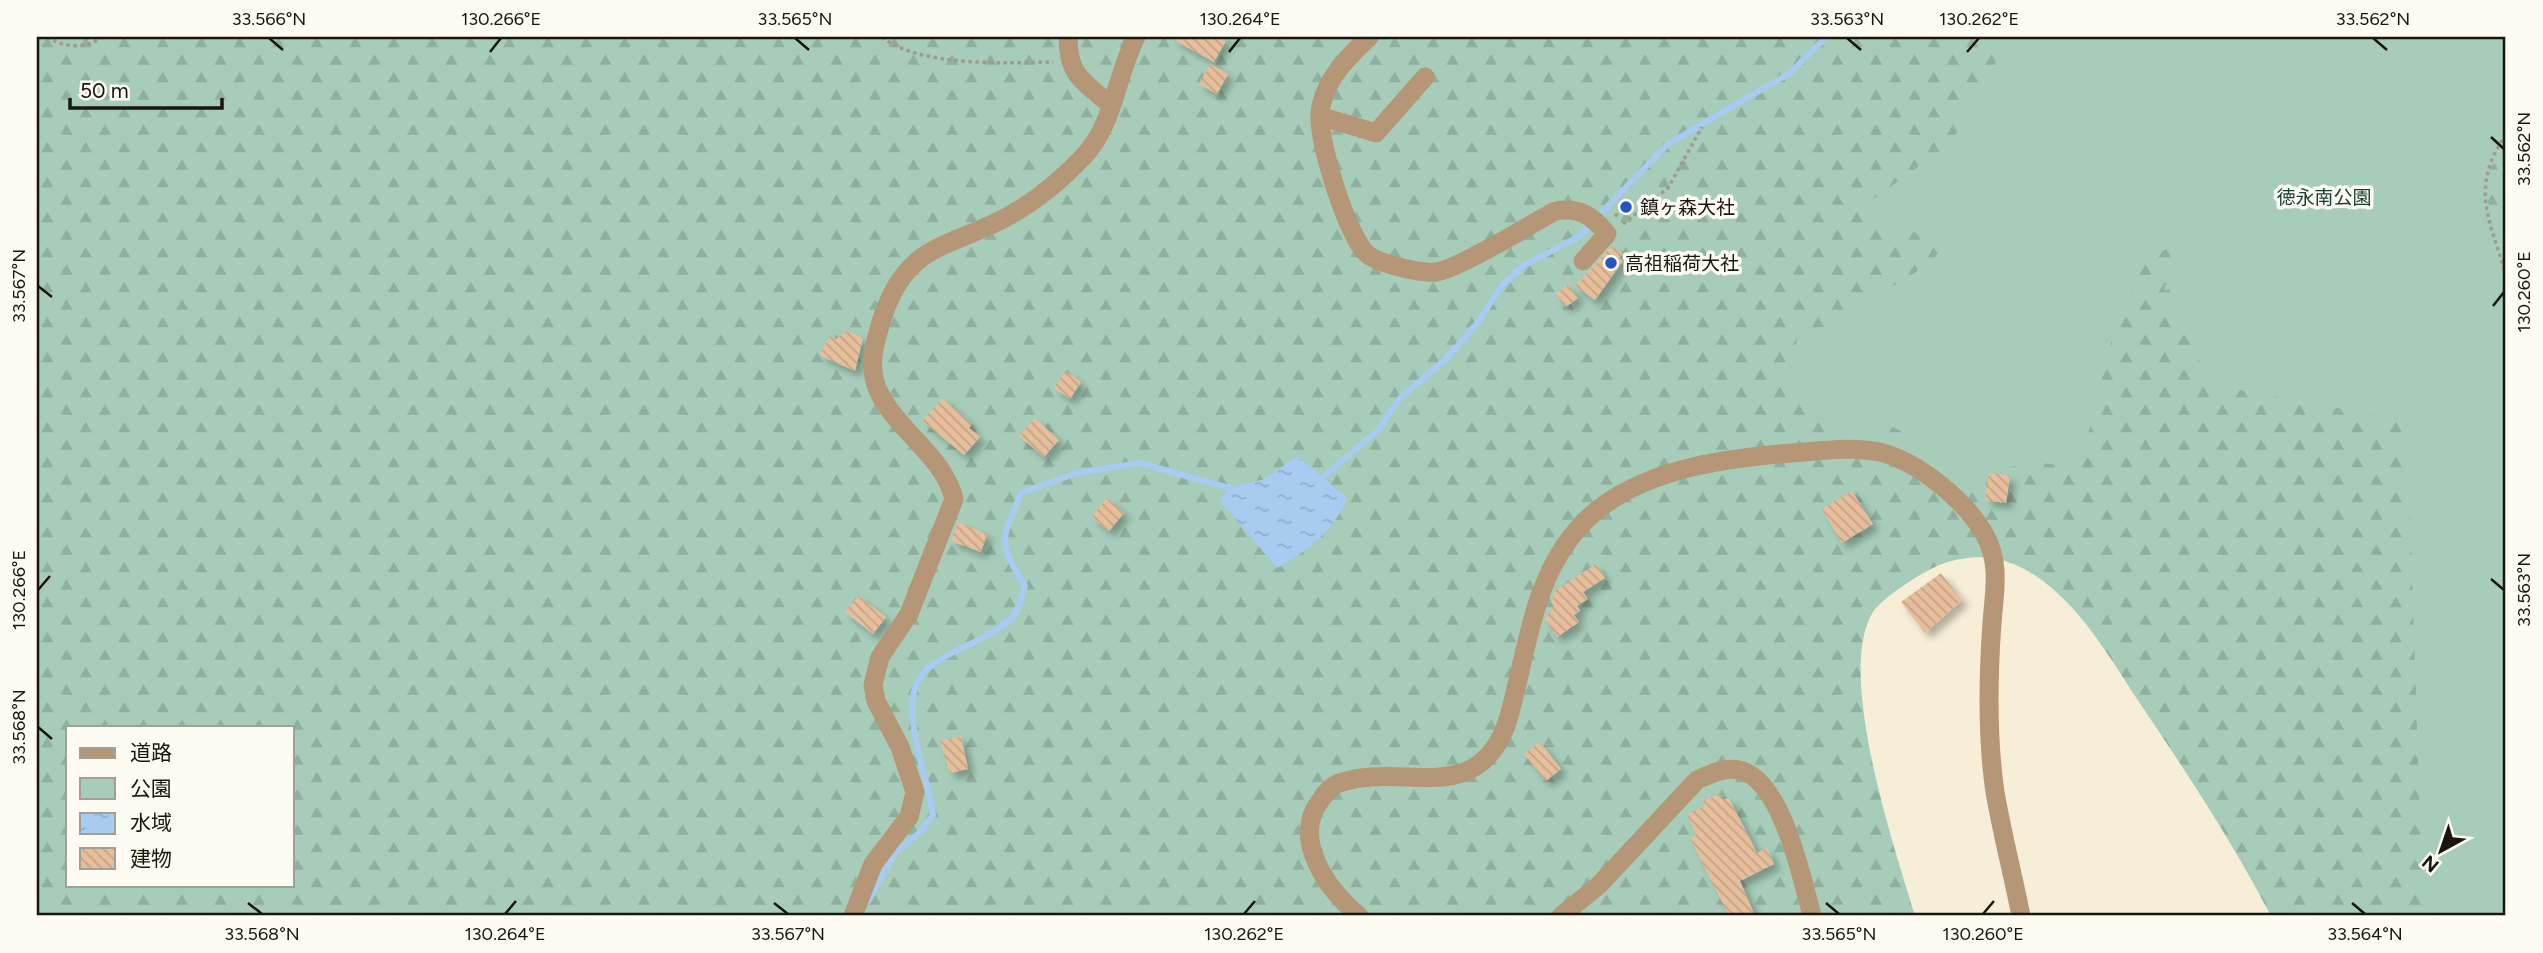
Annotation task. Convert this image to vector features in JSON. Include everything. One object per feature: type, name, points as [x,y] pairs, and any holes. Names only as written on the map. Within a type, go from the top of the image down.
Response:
[{"type":"street","points":[[1068,37],[1068,61],[1080,78],[1111,105]]},
{"type":"street","points":[[853,916],[873,864],[909,817],[915,793],[900,747],[876,701],[873,685],[880,657],[909,614],[954,499],[949,479],[880,397],[873,371],[874,345],[891,293],[911,264],[957,237],[1012,214],[1083,158],[1103,133],[1136,37]]},
{"type":"street","points":[[1369,37],[1333,77],[1321,106],[1320,116],[1322,136],[1350,228],[1364,252],[1376,261],[1435,273],[1555,211],[1570,209],[1586,213],[1607,234],[1583,261]]},
{"type":"street","points":[[1320,116],[1376,133],[1425,77]]},
{"type":"street","points":[[1359,916],[1334,892],[1310,848],[1308,832],[1317,805],[1337,783],[1354,779],[1443,778],[1473,768],[1489,757],[1500,741],[1507,723],[1546,576],[1584,522],[1602,508],[1639,487],[1705,463],[1735,457],[1856,450],[1880,452],[1902,461],[1928,477],[1976,521],[1992,551],[1997,583],[1988,685],[1995,791],[2021,916]]},
{"type":"street","points":[[1561,916],[1599,885],[1697,780],[1719,771],[1738,770],[1755,777],[1778,810],[1791,843],[1812,916]]},
{"type":"path","points":[[47,37],[57,44],[82,46],[102,37]]},
{"type":"path","points":[[882,37],[895,47],[975,63],[1068,61]]},
{"type":"path","points":[[1607,234],[1637,215],[1668,188],[1702,127]]},
{"type":"path","points":[[2506,134],[2491,156],[2483,193],[2506,276]]},
{"type":"green space","points":[[37,37],[2506,37],[2506,916],[2271,916],[2190,779],[2089,628],[2067,602],[2028,571],[2001,560],[1973,558],[1935,567],[1895,592],[1873,612],[1863,640],[1861,676],[1864,717],[1872,762],[1915,916],[37,916]]},
{"type":"green space","name":"徳永南公園","points":[[2008,37],[2506,37],[2506,152],[2488,172],[2485,192],[2492,212],[2506,234],[2506,916],[2457,916],[2423,909],[2407,421],[2218,386],[2210,389],[2171,288],[2165,291],[2164,286],[2179,280],[2171,246],[2132,269],[2131,307],[2118,315],[2080,467],[2041,463],[1985,470],[1946,491],[1902,463],[1914,437],[1884,423],[1874,451],[1842,447],[1789,380],[1798,333],[1830,325],[1929,264],[1946,244],[1857,211],[1951,143],[2004,48],[2002,41]]},
{"type":"water","points":[[1297,456],[1347,498],[1336,519],[1319,539],[1277,568],[1220,501],[1229,488],[1265,479]]},
{"type":"building","points":[[1169,37],[1228,37],[1214,62]]},
{"type":"building","points":[[1210,64],[1228,74],[1217,94],[1199,84]]},
{"type":"building","points":[[1612,246],[1623,254],[1619,258],[1623,261],[1595,300],[1575,286]]},
{"type":"building","points":[[1568,285],[1578,298],[1566,307],[1555,294]]},
{"type":"building","points":[[847,331],[863,338],[855,371],[819,355],[830,336],[836,339]]},
{"type":"building","points":[[1065,371],[1081,382],[1070,399],[1054,388]]},
{"type":"building","points":[[943,398],[972,424],[969,428],[980,437],[964,455],[922,421]]},
{"type":"building","points":[[1035,418],[1059,440],[1044,457],[1019,436]]},
{"type":"building","points":[[1989,473],[2010,476],[2006,503],[1985,500]]},
{"type":"building","points":[[1852,491],[1873,524],[1842,543],[1822,509]]},
{"type":"building","points":[[1107,498],[1124,513],[1109,531],[1091,517]]},
{"type":"building","points":[[958,522],[987,534],[981,552],[951,541]]},
{"type":"building","points":[[1596,564],[1605,578],[1583,592],[1588,599],[1577,606],[1580,611],[1574,615],[1579,622],[1557,637],[1545,619],[1554,606],[1551,602],[1555,591]]},
{"type":"building","points":[[1941,573],[1962,600],[1925,633],[1901,602]]},
{"type":"building","points":[[858,596],[886,617],[873,634],[845,612]]},
{"type":"building","points":[[961,736],[968,769],[950,773],[940,741]]},
{"type":"building","points":[[1540,742],[1561,769],[1546,781],[1524,754]]},
{"type":"building","points":[[1720,794],[1723,800],[1729,798],[1757,853],[1767,848],[1774,864],[1740,881],[1755,916],[1729,916],[1690,838],[1696,835],[1687,814],[1705,806],[1703,801]]},
{"type":"waterway","points":[[1596,218],[1668,144],[1790,73],[1826,37]]},
{"type":"waterway","points":[[1322,478],[1377,431],[1401,397],[1446,359],[1479,321],[1500,288],[1523,266],[1580,236],[1592,222]]},
{"type":"waterway","points":[[869,900],[895,853],[921,831],[933,815],[914,729],[913,699],[917,683],[927,670],[941,659],[1005,624],[1019,606],[1025,586],[1009,559],[1005,540],[1021,493],[1077,473],[1140,463],[1229,488]]},
{"type":"place","name":"鎮ヶ森大社","points":[[1626,207]]},
{"type":"place","name":"高祖稲荷大社","points":[[1611,263]]}]
